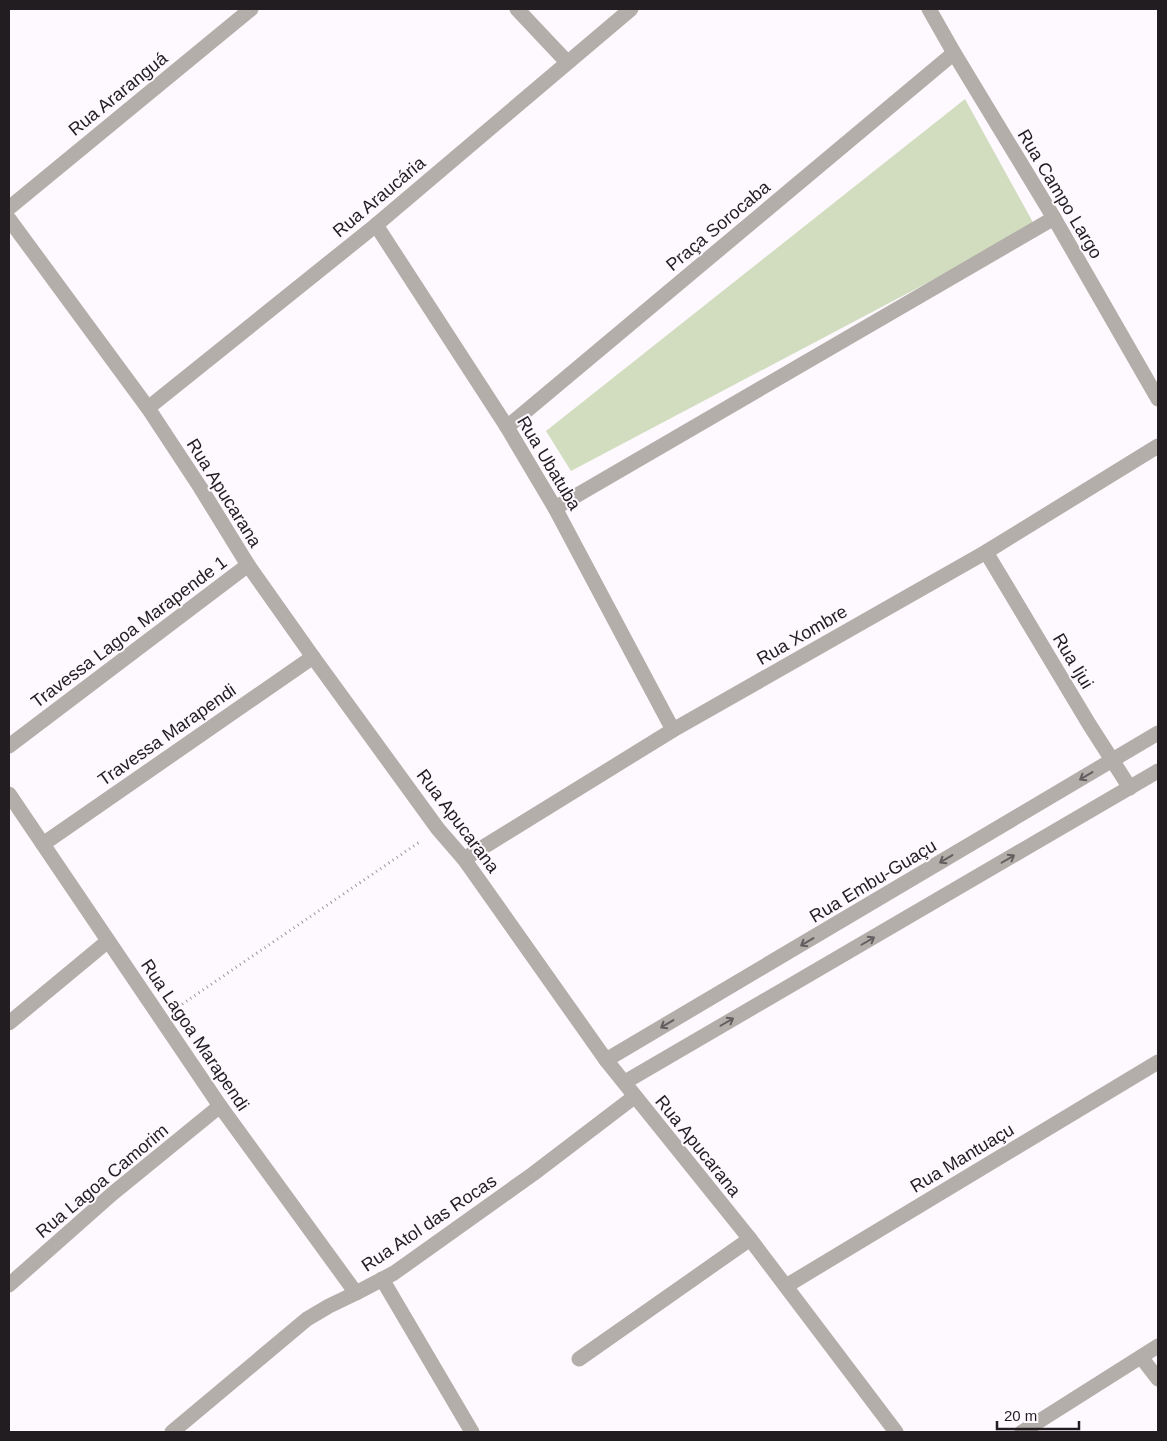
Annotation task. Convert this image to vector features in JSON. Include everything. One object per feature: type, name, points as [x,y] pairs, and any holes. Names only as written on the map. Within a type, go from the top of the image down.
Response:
[{"type":"street","name":"Rua Araranguá","points":[[9,208],[251,9]]},
{"type":"street","points":[[517,9],[567,62]]},
{"type":"street","name":"Rua Araucária","points":[[148,408],[376,225],[631,9]]},
{"type":"street","name":"Rua Campo Largo","points":[[929,9],[1054,218],[1158,399]]},
{"type":"street","name":"Praça Sorocaba","points":[[506,427],[954,53]]},
{"type":"street","points":[[555,508],[1054,218]]},
{"type":"street","name":"Rua Apucarana","points":[[9,219],[148,408],[248,565],[313,657],[438,829],[464,859],[606,1060],[750,1239],[896,1432]]},
{"type":"street","name":"Rua Ubatuba","points":[[376,225],[506,427],[555,508],[673,730]]},
{"type":"street","name":"Rua Xombre","points":[[464,859],[673,730],[986,552],[1158,446]]},
{"type":"street","name":"Rua Ijui","points":[[986,552],[1089,724],[1130,788]]},
{"type":"street","name":"Travessa Lagoa Marapende 1","points":[[9,746],[248,565]]},
{"type":"street","name":"Travessa Marapendi","points":[[43,844],[313,657]]},
{"type":"street","name":"Rua Embu-Guaçu","points":[[606,1060],[1158,733]]},
{"type":"street","points":[[624,1082],[1158,771]]},
{"type":"street","name":"Rua Lagoa Marapendi","points":[[9,794],[220,1106],[356,1293]]},
{"type":"street","points":[[9,1023],[108,941]]},
{"type":"street","name":"Rua Mantuaçu","points":[[786,1286],[1158,1062]]},
{"type":"street","name":"Rua Atol das Rocas","points":[[172,1432],[308,1319],[329,1306],[394,1273],[533,1174],[634,1097]]},
{"type":"street","name":"Rua Lagoa Camorim","points":[[9,1285],[112,1194],[220,1106]]},
{"type":"street","points":[[579,1359],[750,1239]]},
{"type":"street","points":[[382,1279],[472,1432]]},
{"type":"street","points":[[1022,1432],[1158,1346]]},
{"type":"street","points":[[1141,1356],[1158,1379]]},
{"type":"path","points":[[161,1019],[438,829]]},
{"type":"green space","points":[[965,99],[1035,226],[571,471],[546,431]]}]
